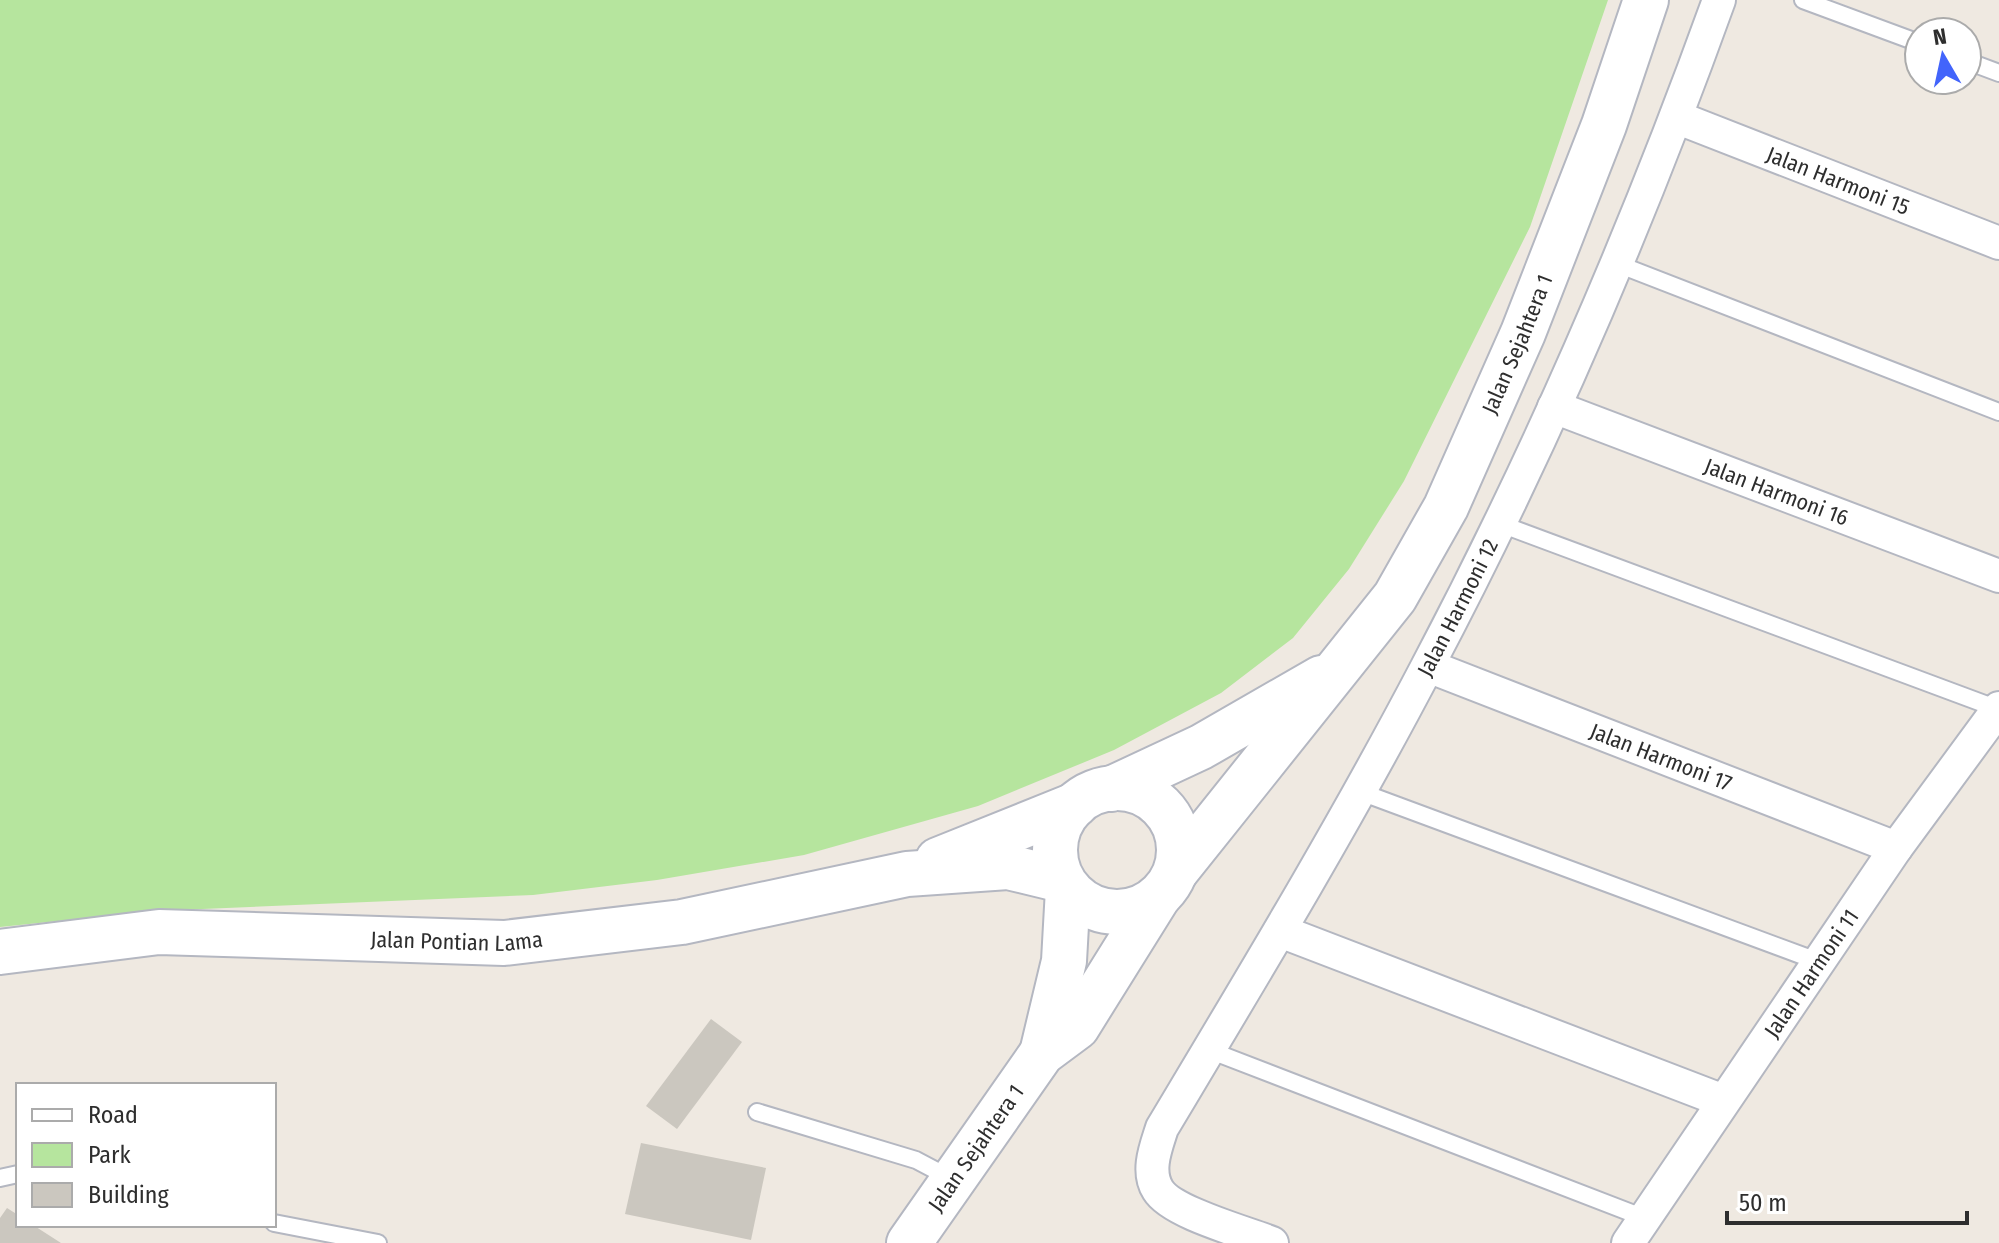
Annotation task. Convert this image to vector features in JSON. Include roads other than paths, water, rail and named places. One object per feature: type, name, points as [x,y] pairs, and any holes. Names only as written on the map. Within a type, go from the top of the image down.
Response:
[{"type":"street","name":"Jalan Sejahtera 1","points":[[909,1243],[1042,1053],[1077,1027],[1167,884],[1344,666],[1395,597],[1446,507],[1523,333],[1604,125],[1646,0]]},
{"type":"street","name":"Jalan Harmoni 12","points":[[1272,1243],[1170,1203],[1156,1188],[1152,1157],[1162,1128],[1280,931],[1428,666],[1554,407],[1676,117],[1719,0]]},
{"type":"street","name":"Jalan Harmoni 15","points":[[1676,117],[1999,243]]},
{"type":"street","name":"Jalan Harmoni 16","points":[[1554,407],[1999,576]]},
{"type":"street","name":"Jalan Sejahtera 1","points":[[1093,797],[1201,747],[1344,666]]},
{"type":"street","name":"Jalan Harmoni 17","points":[[1428,666],[1896,848]]},
{"type":"street","name":"Jalan Harmoni 11","points":[[1635,1230],[1817,961],[1999,709]]},
{"type":"street","points":[[1142,793],[1166,812],[1178,840],[1167,884],[1141,907],[1112,911],[1083,903],[1065,885],[1054,854],[1059,827],[1093,797],[1142,793]]},
{"type":"street","name":"Jalan Pontian Lama","points":[[907,874],[1093,797]]},
{"type":"street","name":"Jalan Pontian Lama","points":[[0,952],[159,932],[504,943],[682,922],[907,874],[1008,867],[1065,885]]},
{"type":"street","name":"Jalan Sejahtera 1","points":[[1042,1053],[1064,961],[1065,885]]},
{"type":"street","points":[[1280,931],[1721,1100]]},
{"type":"lane","points":[[1803,0],[1903,37]]},
{"type":"lane","points":[[1615,263],[1999,412]]},
{"type":"lane","points":[[1498,523],[1999,709]]},
{"type":"lane","points":[[1358,791],[1817,961]]},
{"type":"lane","points":[[1209,1050],[1635,1230]]},
{"type":"lane","points":[[757,1112],[916,1160],[953,1180]]},
{"type":"lane","points":[[276,1223],[378,1243]]}]
